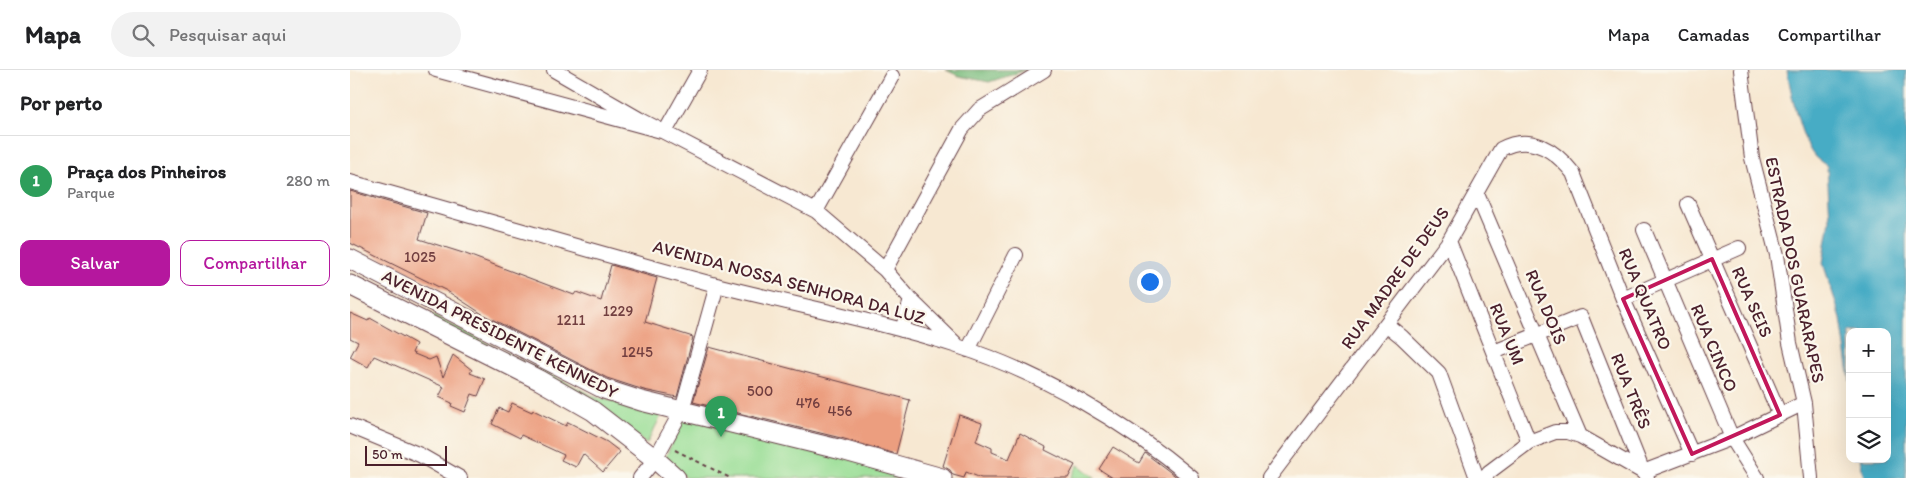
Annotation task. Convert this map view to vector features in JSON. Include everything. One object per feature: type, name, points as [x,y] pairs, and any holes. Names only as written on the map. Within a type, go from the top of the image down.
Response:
[{"type":"main road","name":"AVENIDA PRESIDENTE KENNEDY","points":[[350,259],[604,389],[838,449],[942,478]]},
{"type":"main road","name":"AVENIDA PRESIDENTE KENNEDY","points":[[350,285],[539,380],[593,411],[660,452],[676,478]]},
{"type":"street","points":[[436,70],[665,132]]},
{"type":"street","points":[[554,70],[665,132],[816,211],[885,270],[911,300],[963,349],[1016,255]]},
{"type":"street","points":[[665,132],[700,70]]},
{"type":"street","points":[[885,270],[962,129],[970,118],[979,110],[1044,70]]},
{"type":"street","name":"ESTRADA DOS GUARARAPES","points":[[1741,70],[1752,158],[1777,255],[1790,343],[1804,403],[1811,478]]},
{"type":"street","points":[[816,211],[892,76]]},
{"type":"street","name":"RUA MADRE DE DEUS","points":[[1269,478],[1449,240],[1501,149],[1512,143],[1529,142],[1542,146],[1564,160]]},
{"type":"street","name":"RUA QUATRO","points":[[1564,160],[1573,173],[1623,298],[1692,454]]},
{"type":"street","name":"AVENIDA NOSSA SENHORA DA LUZ","points":[[350,182],[717,285],[902,330],[963,349],[1075,397],[1160,451],[1192,478]]},
{"type":"street","name":"RUA DOIS","points":[[1477,194],[1580,436]]},
{"type":"street","name":"RUA SEIS","points":[[1688,204],[1780,415]]},
{"type":"street","name":"RUA CINCO","points":[[1644,230],[1732,438],[1756,478]]},
{"type":"street","name":"RUA UM","points":[[1449,240],[1529,442]]},
{"type":"street","points":[[1623,298],[1739,248]]},
{"type":"street","points":[[640,478],[660,452],[682,410],[717,285]]},
{"type":"street","points":[[902,330],[911,300]]},
{"type":"street","name":"RUA TRÊS","points":[[1537,335],[1581,317],[1643,476]]},
{"type":"street","points":[[1386,324],[1402,336],[1439,372],[1476,478]]},
{"type":"street","points":[[1494,352],[1537,335]]},
{"type":"street","points":[[1484,478],[1489,472],[1529,442],[1555,432],[1568,432],[1580,436],[1643,476],[1732,438],[1804,403]]},
{"type":"street","points":[[350,426],[420,454],[460,478]]},
{"type":"path","points":[[660,452],[730,478]]},
{"type":"highlighted area","points":[[1712,259],[1780,415],[1692,454],[1623,299]]},
{"type":"green space","points":[[946,70],[1026,70],[989,82],[959,76]]},
{"type":"green space","points":[[350,274],[595,397],[662,414],[647,443],[350,277]]},
{"type":"green space","points":[[685,417],[923,478],[687,478],[664,460]]},
{"type":"green space","points":[[1078,465],[1096,478],[1071,478]]},
{"type":"water","points":[[1787,70],[1906,70],[1906,478],[1864,478],[1861,463],[1891,463],[1891,328],[1846,328],[1846,353],[1841,319],[1823,263],[1830,220],[1827,166],[1815,157],[1805,139]]},
{"type":"building","points":[[350,191],[427,213],[419,239],[463,253],[574,295],[576,292],[601,301],[611,265],[657,278],[645,322],[693,337],[677,397],[644,390],[607,378],[484,315],[447,291],[350,243]]},
{"type":"building","points":[[350,313],[368,321],[370,318],[416,344],[412,353],[429,360],[436,357],[443,377],[453,355],[472,370],[470,373],[485,379],[478,396],[472,394],[465,412],[451,406],[452,403],[439,397],[444,387],[374,356],[368,367],[350,357],[358,342],[350,338]]},
{"type":"building","points":[[709,347],[910,400],[896,454],[841,438],[693,402]]},
{"type":"building","points":[[512,403],[532,412],[533,410],[566,426],[568,422],[607,442],[620,452],[603,472],[583,454],[576,467],[561,460],[564,455],[521,435],[520,438],[492,424],[499,408],[508,412]]},
{"type":"building","points":[[959,415],[982,423],[976,441],[992,448],[992,452],[1009,459],[1020,433],[1046,447],[1045,450],[1075,465],[1068,478],[981,478],[966,472],[964,478],[953,475],[950,470],[943,466]]},
{"type":"building","points":[[1113,447],[1139,463],[1145,453],[1178,478],[1113,478],[1099,469]]},
{"type":"place","name":"Praça dos Pinheiros","points":[[721,437]]}]
